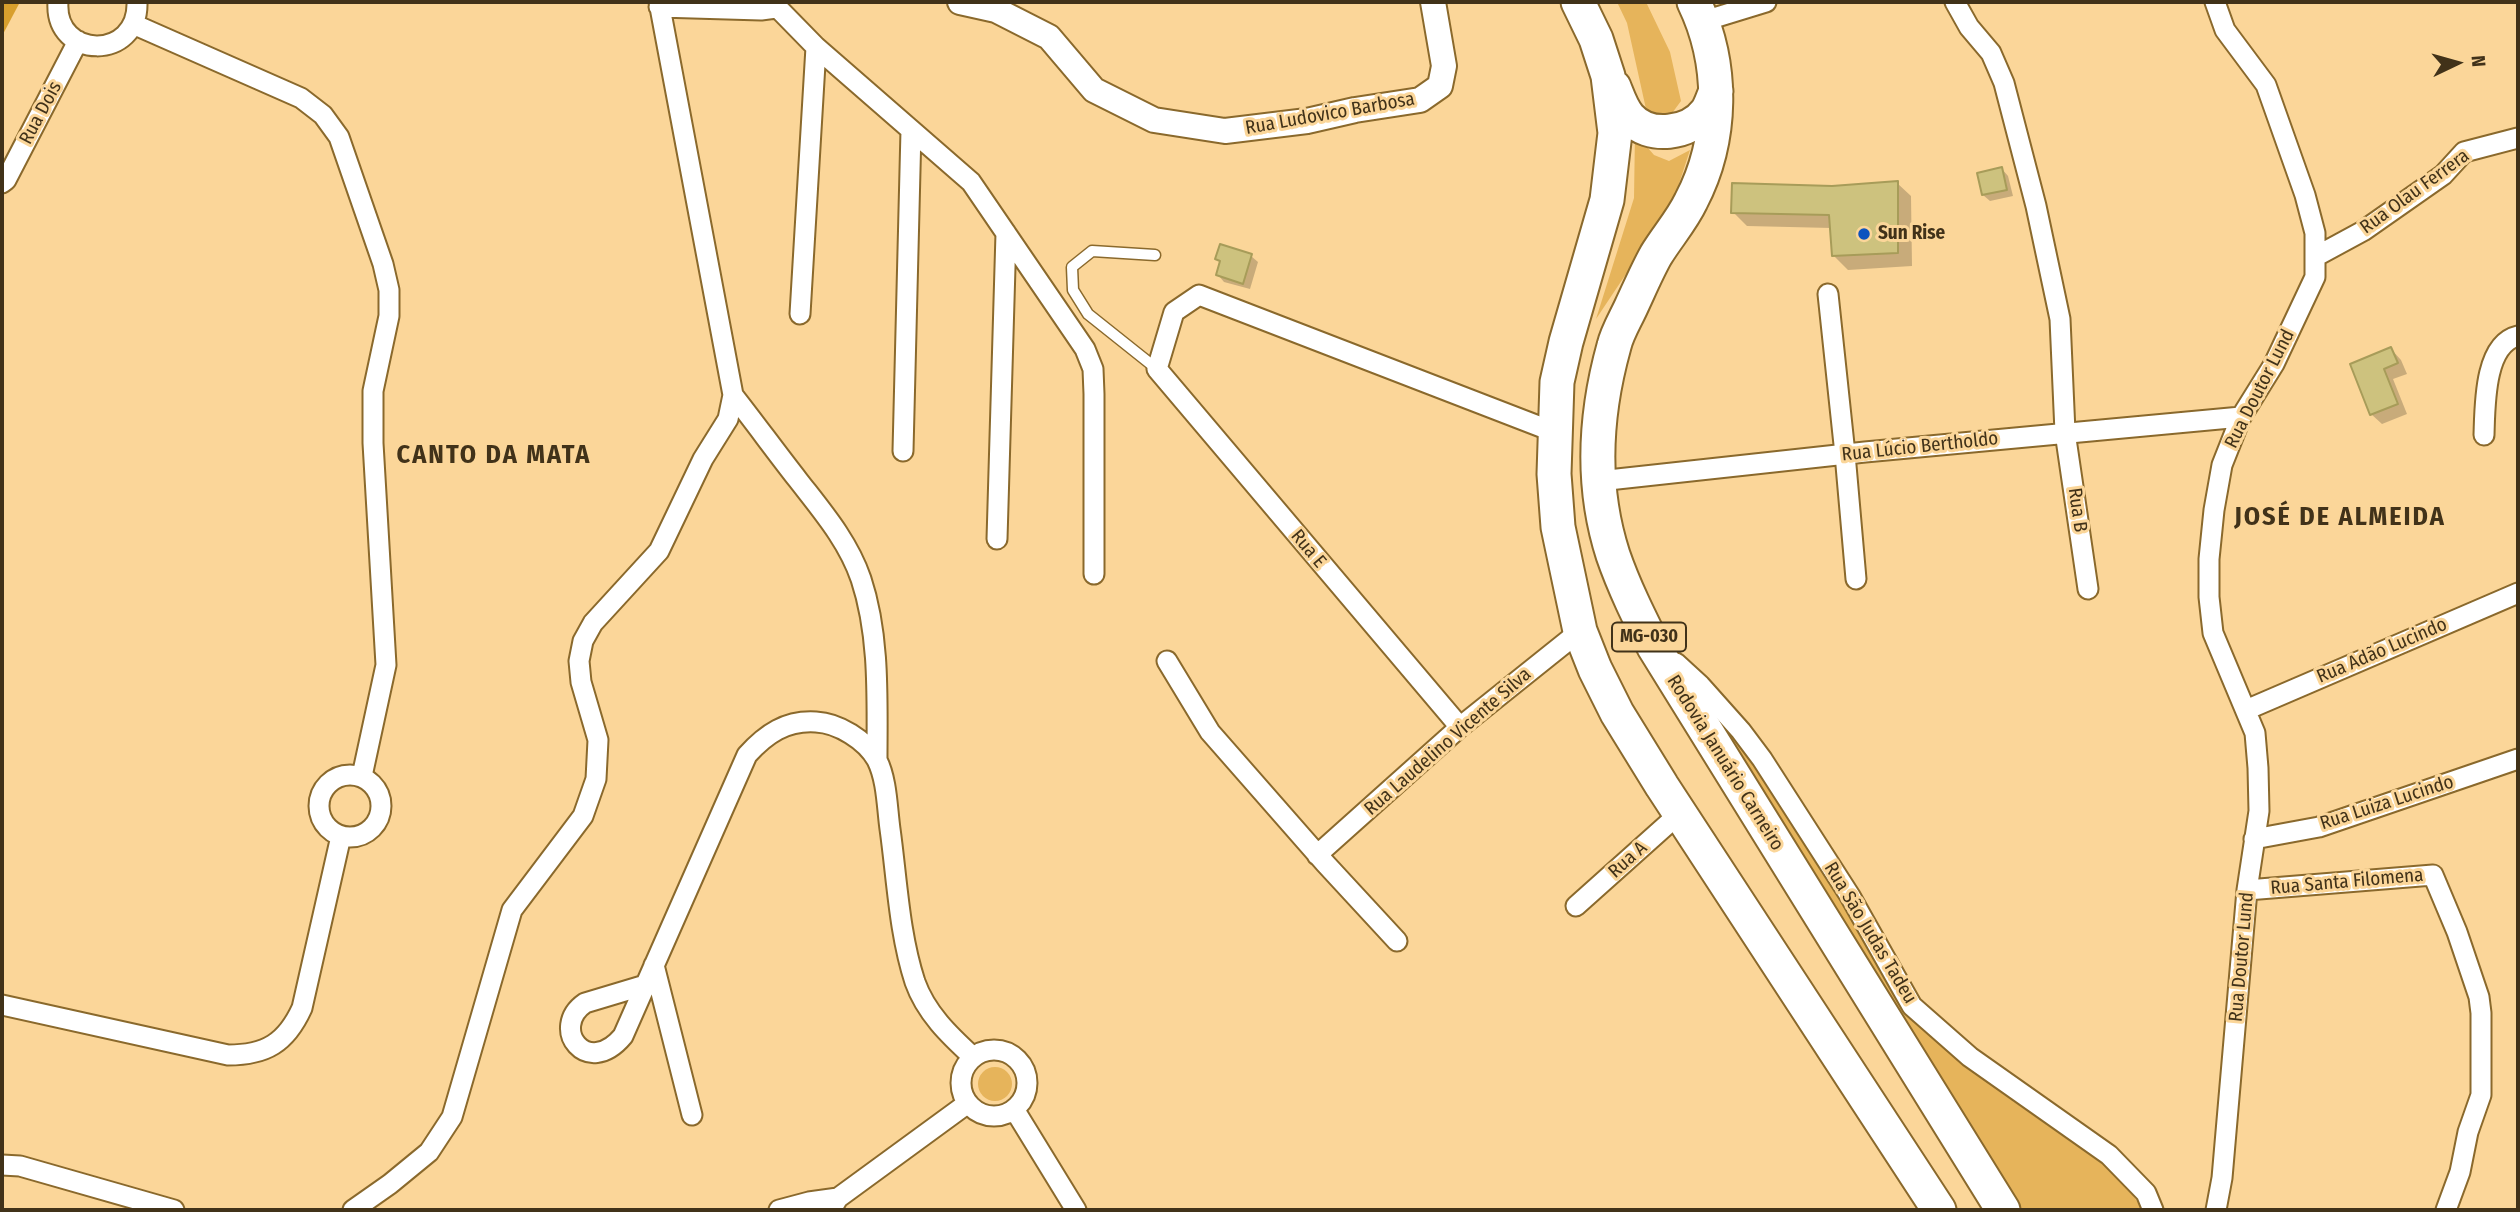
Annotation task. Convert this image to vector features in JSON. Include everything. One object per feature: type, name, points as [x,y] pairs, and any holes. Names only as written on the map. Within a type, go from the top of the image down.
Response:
[{"type":"highway","name":"MG-030","points":[[1578,2],[1597,39],[1608,76],[1615,133],[1607,200],[1557,382],[1554,474],[1558,527],[1580,631],[1617,713],[1940,1210]]},
{"type":"highway","name":"Rodovia Januário Carneiro","points":[[1699,11],[1711,47],[1716,91],[1714,129],[1705,169],[1691,203],[1655,257],[1614,342],[1604,385],[1597,437],[1604,520],[1629,596],[1654,647],[2003,1210]]},
{"type":"highway","points":[[1608,76],[1630,118],[1649,129],[1670,132],[1691,125],[1707,111],[1716,91]]},
{"type":"street","points":[[58,2],[63,26],[78,41],[88,45],[109,45],[127,33],[133,24],[137,2]]},
{"type":"street","name":"Rua Ludovico Barbosa","points":[[960,2],[996,10],[1049,37],[1094,90],[1154,120],[1225,131],[1307,121],[1420,100],[1440,86],[1444,66],[1433,2]]},
{"type":"street","points":[[1699,11],[1766,2]]},
{"type":"street","name":"Rua B","points":[[1955,2],[1969,27],[1992,53],[2004,83],[2030,181],[2060,319],[2065,432],[2088,589]]},
{"type":"street","name":"Rua Doutor Lund","points":[[2215,2],[2225,30],[2266,85],[2315,233],[2315,277],[2274,364],[2241,417],[2222,465],[2209,559],[2213,633],[2255,733],[2259,810],[2247,890],[2222,1178],[2216,1210]]},
{"type":"street","points":[[353,1210],[429,1152],[452,1117],[512,910],[583,816],[596,779],[598,740],[581,682],[579,661],[583,641],[593,623],[659,551],[703,459],[728,419],[733,395],[659,4],[761,10],[774,5],[816,47],[971,182],[1085,349],[1093,369],[1094,574]]},
{"type":"street","points":[[133,24],[301,98],[323,115],[339,137],[383,264],[389,290],[389,316],[373,391],[373,443],[386,665],[362,776]]},
{"type":"street","name":"Rua Dois","points":[[2,183],[6,180],[78,41]]},
{"type":"street","points":[[800,314],[816,47]]},
{"type":"street","points":[[903,451],[911,130]]},
{"type":"street","name":"Rua Olau Ferrera","points":[[2315,257],[2363,231],[2443,175],[2464,152],[2518,138]]},
{"type":"street","points":[[997,539],[1006,233]]},
{"type":"street","points":[[1828,294],[1856,579]]},
{"type":"street","points":[[1157,369],[1174,313],[1199,295],[1554,432]]},
{"type":"street","points":[[2484,435],[2484,404],[2495,354],[2510,338],[2518,336]]},
{"type":"street","name":"Rua E","points":[[1157,369],[1460,727]]},
{"type":"street","points":[[733,395],[834,526],[861,579],[872,620],[877,760],[885,789],[905,942],[916,983],[927,1009],[973,1057]]},
{"type":"street","name":"Rua Lúcio Bertholdo","points":[[1599,481],[2065,432],[2241,417]]},
{"type":"street","name":"Rua Adão Lucindo","points":[[2246,710],[2518,593]]},
{"type":"street","name":"Rua Laudelino Vicente Silva","points":[[1317,855],[1460,727],[1580,631]]},
{"type":"street","name":"Rua São Judas Tadeu","points":[[1654,647],[1700,685],[1762,759],[1850,896],[1912,1006],[1969,1058],[2109,1155],[2146,1193],[2153,1210]]},
{"type":"street","points":[[1167,661],[1210,732],[1317,855],[1397,941]]},
{"type":"street","points":[[645,985],[747,755],[762,738],[781,727],[802,721],[824,722],[845,730],[877,760]]},
{"type":"street","name":"Rua Luiza Lucindo","points":[[2255,839],[2319,827],[2518,759]]},
{"type":"street","points":[[341,775],[362,776],[377,790],[381,809],[379,818],[368,832],[359,836],[341,836],[326,825],[319,807],[320,797],[331,780],[341,775]]},
{"type":"street","name":"Rua A","points":[[1576,906],[1680,813]]},
{"type":"street","points":[[2,1005],[228,1055],[247,1055],[265,1050],[281,1040],[294,1026],[302,1008],[341,836]]},
{"type":"street","name":"Rua Santa Filomena","points":[[2247,890],[2433,875],[2457,932],[2479,997],[2481,1013],[2481,1095],[2468,1132],[2460,1172],[2446,1210]]},
{"type":"street","points":[[654,965],[692,1115]]},
{"type":"street","points":[[986,1051],[1001,1051],[1019,1063],[1026,1083],[1023,1097],[1014,1109],[1001,1115],[986,1115],[968,1103],[961,1083],[964,1069],[973,1057],[986,1051]]},
{"type":"street","points":[[779,1210],[809,1202],[834,1204],[968,1103]]},
{"type":"street","points":[[1014,1109],[1076,1210]]},
{"type":"street","points":[[2,1165],[20,1167],[174,1210]]},
{"type":"lane","points":[[1155,255],[1092,251],[1072,267],[1073,290],[1088,314],[1157,369]]},
{"type":"shaded area","points":[[2,2],[20,2],[2,36]]},
{"type":"shaded area","points":[[1617,2],[1646,2],[1670,52],[1681,101],[1667,120],[1646,109],[1627,23]]},
{"type":"shaded area","points":[[1635,133],[1654,155],[1669,161],[1690,150],[1675,196],[1596,319],[1634,198]]},
{"type":"shaded area","points":[[1697,692],[1767,782],[1851,916],[1977,1072],[1999,1091],[2111,1170],[2124,1182],[2143,1210],[2008,1210]]},
{"type":"shaded area","points":[[995,1067],[1007,1072],[1012,1084],[1007,1096],[995,1101],[983,1096],[978,1084],[983,1072]]},
{"type":"building","points":[[2002,167],[2007,190],[1982,195],[1977,173]]},
{"type":"building","name":"Sun Rise","points":[[1898,181],[1898,253],[1832,256],[1829,215],[1731,213],[1732,183],[1832,186]]},
{"type":"building","points":[[1220,244],[1252,254],[1243,284],[1216,275],[1220,261],[1215,259]]},
{"type":"building","points":[[2391,347],[2398,363],[2384,369],[2398,404],[2370,415],[2350,364]]},
{"type":"place","name":"Sun Rise","points":[[1864,234]]},
{"type":"district","name":"CANTO DA MATA","points":[[494,456]]},
{"type":"district","name":"JOSÉ DE ALMEIDA","points":[[2340,518]]}]
